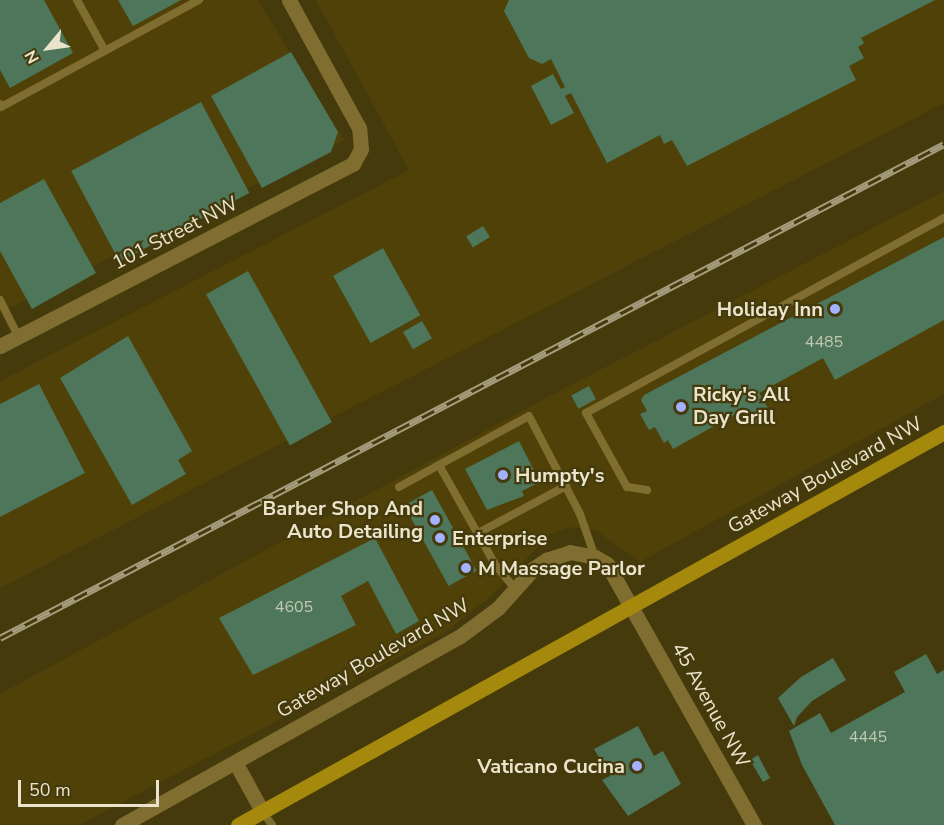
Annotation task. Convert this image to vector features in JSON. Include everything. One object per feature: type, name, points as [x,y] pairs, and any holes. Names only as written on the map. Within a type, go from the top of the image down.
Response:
[{"type":"main road","name":"Gateway Boulevard NW","points":[[238,825],[944,432]]},
{"type":"street","name":"101 Street NW","points":[[0,346],[344,171],[361,149],[359,128],[289,0]]},
{"type":"street","name":"Gateway Boulevard NW","points":[[122,825],[459,637],[516,590],[534,569],[559,554],[581,552],[595,556]]},
{"type":"street","points":[[595,556],[607,564],[632,606]]},
{"type":"street","name":"45 Avenue NW","points":[[632,606],[754,825]]},
{"type":"street","points":[[235,762],[262,811]]},
{"type":"lane","points":[[77,0],[105,51]]},
{"type":"lane","points":[[0,104],[2,107],[199,0]]},
{"type":"lane","points":[[647,490],[627,487],[586,413],[944,218]]},
{"type":"lane","points":[[0,300],[18,336]]},
{"type":"lane","points":[[399,488],[529,416],[580,514],[595,556]]},
{"type":"lane","points":[[439,465],[496,566],[516,590]]},
{"type":"lane","points":[[478,533],[566,486]]},
{"type":"lane","points":[[262,811],[272,825]]},
{"type":"shaded area","points":[[0,0],[258,0],[344,140],[0,313]]},
{"type":"shaded area","points":[[316,0],[944,0],[944,103],[0,588],[0,381],[409,170]]},
{"type":"shaded area","points":[[944,191],[944,394],[640,562],[597,531],[572,527],[550,534],[491,596],[444,633],[79,825],[0,825],[0,694],[548,397]]},
{"type":"building","points":[[0,0],[44,0],[73,53],[10,88],[0,70]]},
{"type":"building","points":[[118,0],[181,0],[133,26]]},
{"type":"building","points":[[509,0],[935,0],[861,38],[864,43],[858,47],[864,58],[849,66],[856,80],[687,166],[672,140],[664,144],[660,135],[607,163],[571,93],[565,96],[574,113],[551,125],[531,86],[553,74],[561,89],[565,87],[551,59],[542,64],[529,58],[504,11]]},
{"type":"building","points":[[291,52],[338,132],[331,152],[262,188],[211,96]]},
{"type":"building","points":[[201,102],[249,193],[120,262],[71,171]]},
{"type":"building","points":[[44,179],[96,273],[32,309],[0,251],[0,203]]},
{"type":"building","points":[[483,226],[490,237],[473,248],[466,237]]},
{"type":"building","points":[[944,237],[944,320],[835,380],[823,358],[759,393],[772,415],[752,426],[743,410],[673,449],[668,440],[664,443],[655,427],[649,430],[640,414],[647,411],[641,400],[644,395]]},
{"type":"building","points":[[383,248],[420,315],[370,343],[333,276]]},
{"type":"building","points":[[248,271],[332,422],[290,446],[206,294]]},
{"type":"building","points":[[422,321],[432,338],[413,349],[403,332]]},
{"type":"building","points":[[128,336],[192,451],[178,460],[186,474],[132,505],[60,378]]},
{"type":"building","points":[[39,384],[85,473],[0,517],[0,404]]},
{"type":"building","points":[[589,386],[596,399],[578,409],[571,395]]},
{"type":"building","name":"Humpty's","points":[[519,441],[540,482],[522,491],[524,496],[487,510],[465,469]]},
{"type":"building","name":"Enterprise","points":[[432,490],[477,570],[449,586],[404,506]]},
{"type":"building","points":[[375,538],[419,621],[396,634],[368,581],[341,596],[356,625],[253,675],[219,618]]},
{"type":"building","points":[[926,654],[937,674],[944,670],[944,825],[835,825],[802,765],[789,731],[820,713],[831,733],[905,692],[894,672]]},
{"type":"building","points":[[833,658],[846,680],[812,701],[797,717],[794,726],[778,698],[801,677]]},
{"type":"building","name":"Vaticano Cucina","points":[[638,726],[654,756],[663,751],[681,784],[628,816],[602,780],[610,776],[594,749]]},
{"type":"building","points":[[758,755],[770,778],[763,782],[750,760]]},
{"type":"railway","points":[[0,638],[944,144]]},
{"type":"place","name":"Holiday Inn","points":[[835,309]]},
{"type":"place","name":"Ricky's All Day Grill","points":[[681,407]]},
{"type":"place","name":"Humpty's","points":[[503,475]]},
{"type":"place","name":"Barber Shop And Auto Detailing","points":[[435,520]]},
{"type":"place","name":"Enterprise","points":[[440,538]]},
{"type":"place","name":"M Massage Parlor","points":[[466,568]]},
{"type":"place","name":"Vaticano Cucina","points":[[637,766]]}]
